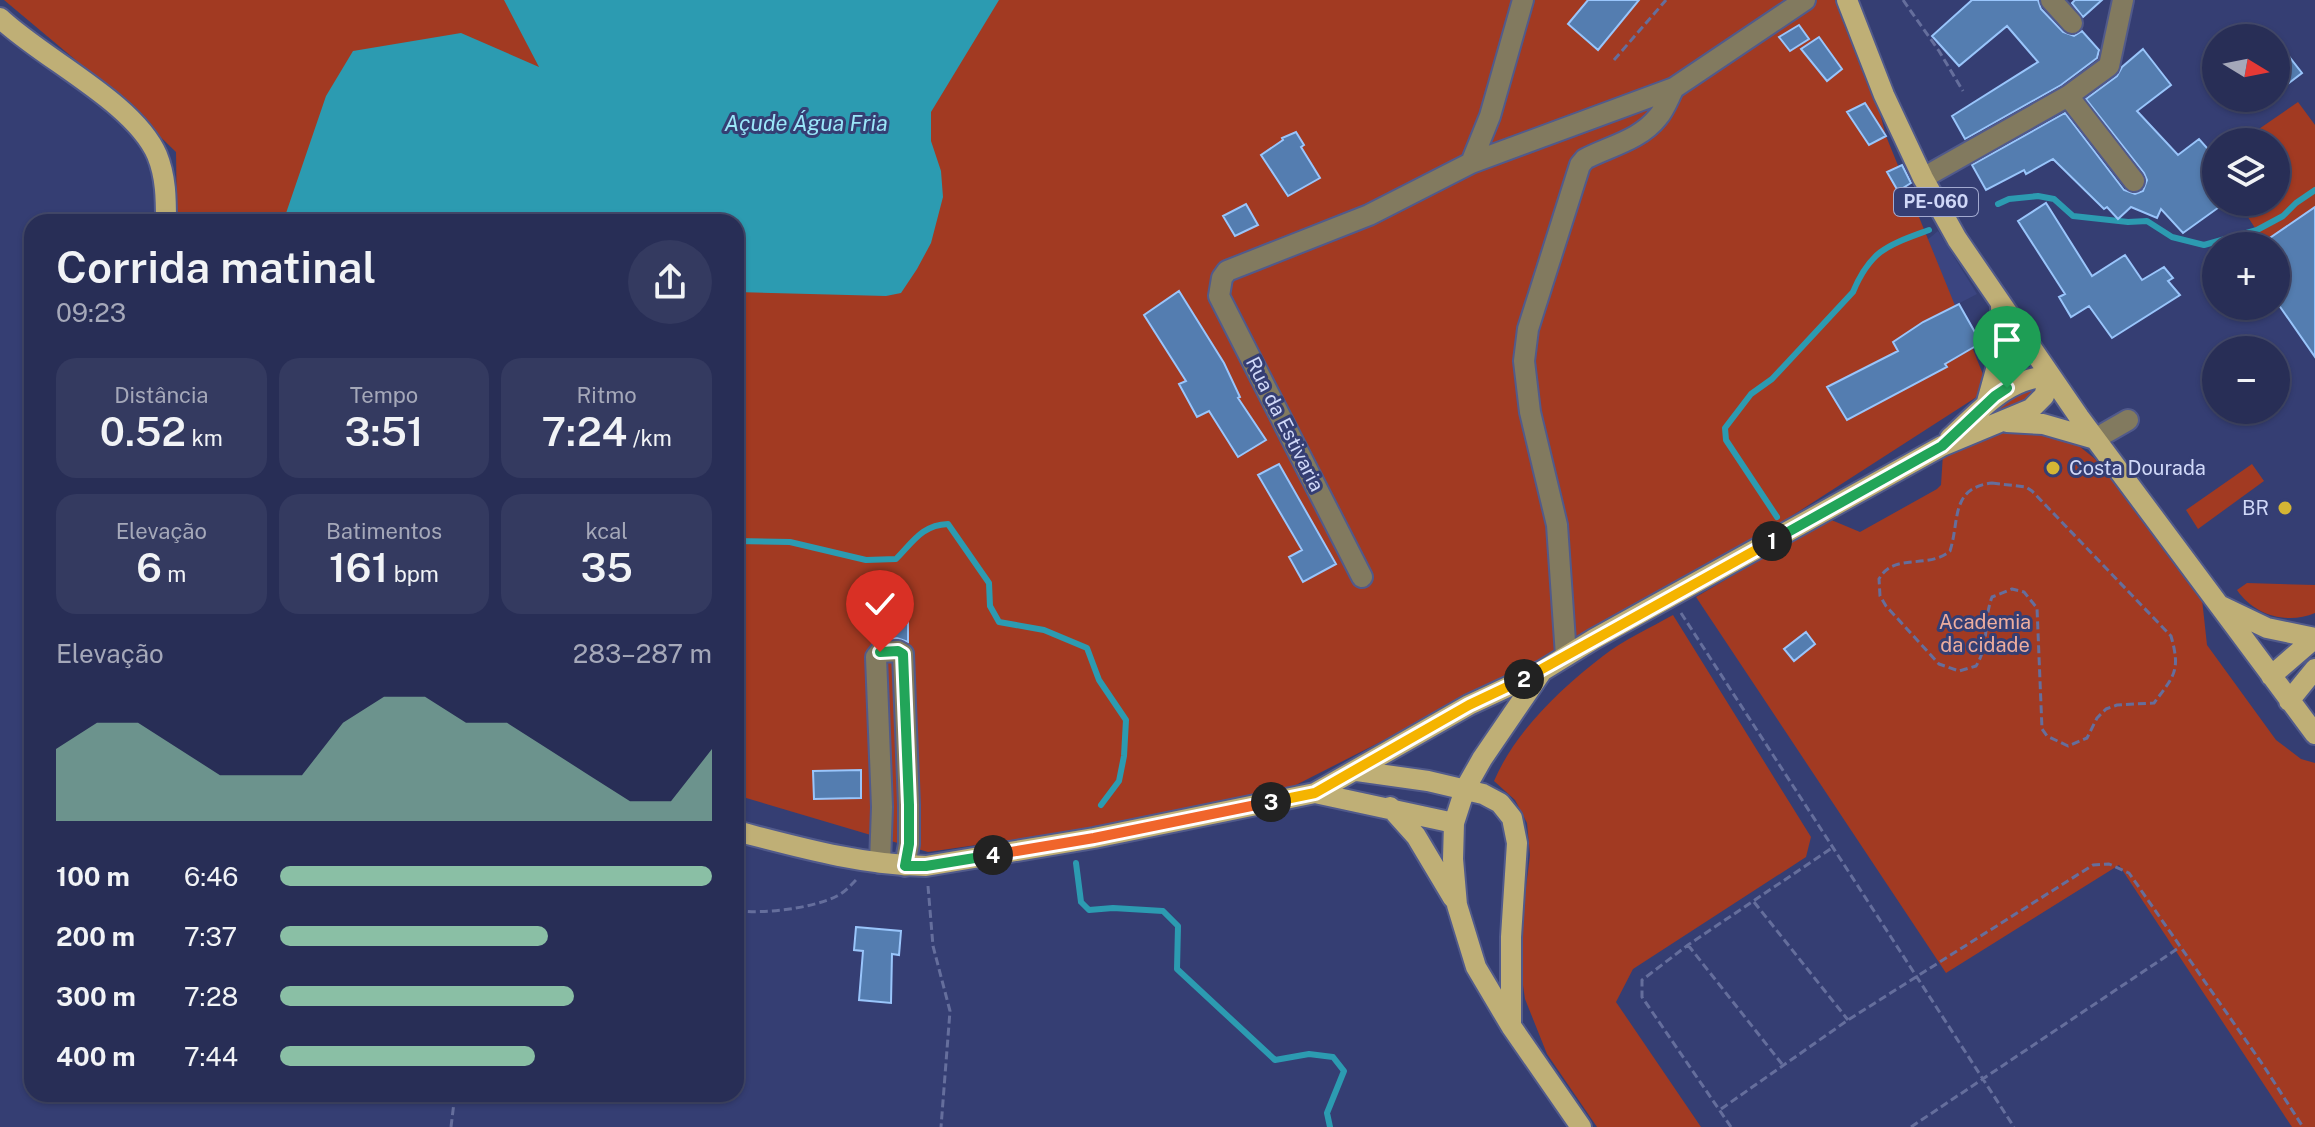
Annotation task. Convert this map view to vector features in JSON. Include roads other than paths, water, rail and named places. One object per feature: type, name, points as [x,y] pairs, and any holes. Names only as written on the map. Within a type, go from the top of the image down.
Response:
[{"type":"main road","name":"PE-060","points":[[1847,0],[1884,95],[1923,178],[1957,239],[2095,439],[2315,734]]},
{"type":"main road","points":[[0,18],[115,107],[148,139],[163,173],[166,214]]},
{"type":"main road","points":[[1986,405],[2002,348],[2001,301]]},
{"type":"main road","points":[[744,833],[804,849],[878,863],[926,866],[1082,840],[1315,793],[1469,705],[1542,671],[1942,446],[2025,412],[2044,396],[2050,376],[2016,382],[1942,446]]},
{"type":"main road","points":[[2003,421],[2043,424],[2095,439]]},
{"type":"main road","points":[[2216,603],[2267,628],[2315,638]]},
{"type":"main road","points":[[2271,676],[2315,638]]},
{"type":"main road","points":[[2289,701],[2315,669]]},
{"type":"main road","points":[[1542,671],[1465,789],[1454,823],[1453,859],[1457,905],[1476,967],[1511,1026],[1581,1127]]},
{"type":"main road","points":[[1357,771],[1483,794],[1500,803],[1512,818],[1516,831],[1510,948],[1511,1026]]},
{"type":"main road","points":[[1315,793],[1454,823]]},
{"type":"main road","points":[[1390,807],[1416,836],[1457,905]]},
{"type":"street","points":[[1471,163],[1494,103],[1523,0]]},
{"type":"street","points":[[1471,163],[1674,88],[1805,0]]},
{"type":"street","points":[[2051,0],[2072,23]]},
{"type":"street","points":[[1923,178],[2068,96],[2109,66],[2123,0]]},
{"type":"street","points":[[1566,656],[1557,525],[1524,378],[1528,329],[1580,165],[1585,159],[1647,128],[1660,116],[1674,88]]},
{"type":"street","points":[[2068,96],[2134,181]]},
{"type":"street","name":"Rua da Estivaria","points":[[1362,577],[1219,296],[1222,278],[1227,271],[1369,215],[1471,163]]},
{"type":"street","points":[[2095,439],[2128,420]]},
{"type":"street","points":[[878,863],[882,817],[876,657],[880,652],[898,651],[903,654],[909,805],[909,844],[905,866]]},
{"type":"water","name":"Açude Água Fria","points":[[504,0],[999,0],[931,112],[931,141],[941,171],[943,197],[931,243],[901,293],[886,296],[744,292],[744,214],[286,214],[326,96],[353,51],[461,33],[539,67]]},
{"type":"waterway","points":[[1998,204],[2009,199],[2038,196],[2054,199],[2073,216],[2147,221],[2172,237],[2204,245],[2257,230],[2283,216],[2315,190]]},
{"type":"waterway","points":[[1777,517],[1726,440],[1725,428],[1751,394],[1772,379],[1853,292],[1874,257],[1892,245],[1929,230]]},
{"type":"waterway","points":[[744,541],[790,542],[866,560],[896,559],[925,531],[948,524],[989,583],[990,606],[999,622],[1044,630],[1087,648],[1099,680],[1126,720],[1119,781],[1101,805]]},
{"type":"waterway","points":[[1076,863],[1081,902],[1089,910],[1163,911],[1178,926],[1177,969],[1275,1060],[1309,1054],[1333,1057],[1344,1071],[1327,1113],[1330,1127]]},
{"type":"place","name":"Costa Dourada","points":[[2053,468]]},
{"type":"place","name":"BR","points":[[2285,508]]},
{"type":"park label","name":"Academia da cidade","points":[[1985,634]]}]
